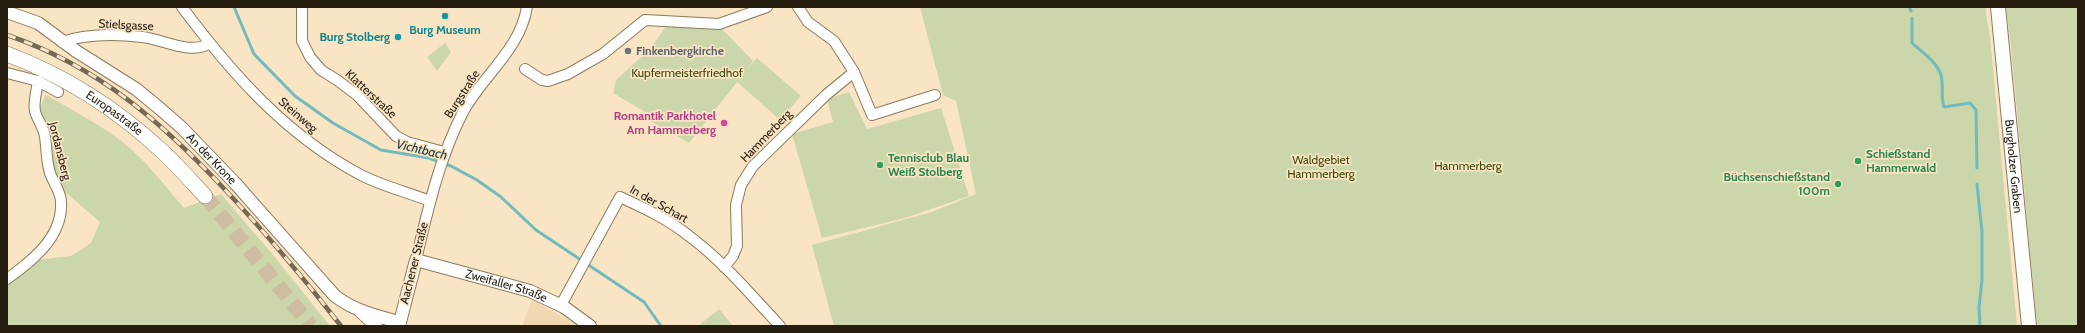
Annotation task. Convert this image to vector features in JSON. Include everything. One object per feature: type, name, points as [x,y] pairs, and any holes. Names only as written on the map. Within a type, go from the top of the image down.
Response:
[{"type":"main road","name":"Burgholzer Graben","points":[[1998,7],[2029,326]]},
{"type":"main road","name":"Europastraße","points":[[7,54],[72,85],[109,107],[164,153],[205,196]]},
{"type":"street","name":"Steinweg","points":[[182,7],[210,43],[254,93],[302,138],[362,175],[430,201]]},
{"type":"street","name":"Klatterstraße","points":[[302,7],[302,41],[310,57],[321,70],[337,80],[357,96],[396,136],[407,142],[443,155]]},
{"type":"street","name":"Burgstraße","points":[[430,201],[443,155],[465,109],[518,38],[525,19],[527,7]]},
{"type":"street","points":[[525,69],[542,80],[548,81],[568,74],[603,54],[645,20],[719,24],[767,7]]},
{"type":"street","points":[[798,7],[808,22],[834,41],[854,72],[872,115],[935,95]]},
{"type":"street","name":"An der Krone","points":[[7,12],[38,23],[62,42],[136,88],[181,127],[235,183],[335,296],[348,306],[399,324]]},
{"type":"street","name":"Stielsgasse","points":[[62,42],[78,37],[142,37],[191,48],[206,46],[210,43]]},
{"type":"street","name":"Hammerberg","points":[[724,267],[732,256],[736,246],[736,205],[741,185],[753,166],[826,95],[854,72]]},
{"type":"street","points":[[7,73],[38,81],[58,92]]},
{"type":"street","name":"Jordansberg","points":[[7,279],[28,264],[49,241],[60,214],[61,201],[46,156],[45,136],[35,110],[38,81]]},
{"type":"street","name":"In der Schart","points":[[561,305],[580,267],[620,197],[672,224],[689,236],[724,267]]},
{"type":"street","name":"Aachener Straße","points":[[399,324],[430,201]]},
{"type":"street","name":"Zweifaller Straße","points":[[416,260],[530,290],[561,305],[590,326]]},
{"type":"street","points":[[724,267],[780,326]]},
{"type":"street","points":[[360,311],[376,326]]},
{"type":"shaded area","points":[[532,300],[580,326],[522,326]]},
{"type":"green space","name":"Waldgebiet Hammerberg","points":[[920,7],[1985,7],[1990,37],[2017,326],[834,326],[812,245],[932,212],[976,194],[956,101],[943,95]]},
{"type":"green space","points":[[2006,7],[2078,7],[2078,326],[2037,326]]},
{"type":"green space","name":"Kupfermeisterfriedhof","points":[[667,25],[722,29],[753,61],[746,70],[757,58],[801,96],[780,120],[737,82],[689,143],[645,118],[647,113],[613,93],[616,80],[650,49]]},
{"type":"green space","points":[[445,43],[451,52],[437,71],[427,57]]},
{"type":"green space","name":"Tennisclub Blau Weiß Stolberg","points":[[849,92],[867,129],[941,108],[969,196],[905,218],[822,238],[792,134],[833,122],[827,99]]},
{"type":"green space","points":[[46,95],[93,122],[129,147],[154,172],[184,208],[221,194],[274,256],[330,326],[7,326],[7,282],[37,260],[71,256],[91,243],[100,222],[64,191],[54,172],[39,109]]},
{"type":"green space","points":[[719,309],[733,326],[698,326]]},
{"type":"waterway","name":"Vichtbach","points":[[234,7],[254,54],[295,96],[333,123],[381,150],[429,158],[451,166],[477,180],[501,197],[536,230],[644,302],[661,326]]},
{"type":"waterway","points":[[1909,7],[1911,11]]},
{"type":"waterway","points":[[1912,18],[1912,43],[1932,60],[1939,70],[1944,107],[1970,103],[1976,110],[1977,168]]},
{"type":"waterway","points":[[1977,184],[1982,232],[1982,280],[1979,307],[1980,326]]},
{"type":"tunnel","points":[[205,196],[311,326]]},
{"type":"railway","points":[[7,35],[41,48],[101,81],[129,100],[155,122],[205,169],[245,211],[287,259],[341,326]]},
{"type":"place","name":"Burg Museum","points":[[445,16]]},
{"type":"place","name":"Burg Stolberg","points":[[398,37]]},
{"type":"place","name":"Finkenbergkirche","points":[[628,51]]},
{"type":"place","name":"Romantik Parkhotel Am Hammerberg","points":[[724,123]]},
{"type":"place","name":"Schießstand Hammerwald","points":[[1858,161]]},
{"type":"place","name":"Tennisclub Blau Weiß Stolberg","points":[[880,165]]},
{"type":"place","name":"Büchsenschießstand 100m","points":[[1838,184]]}]
